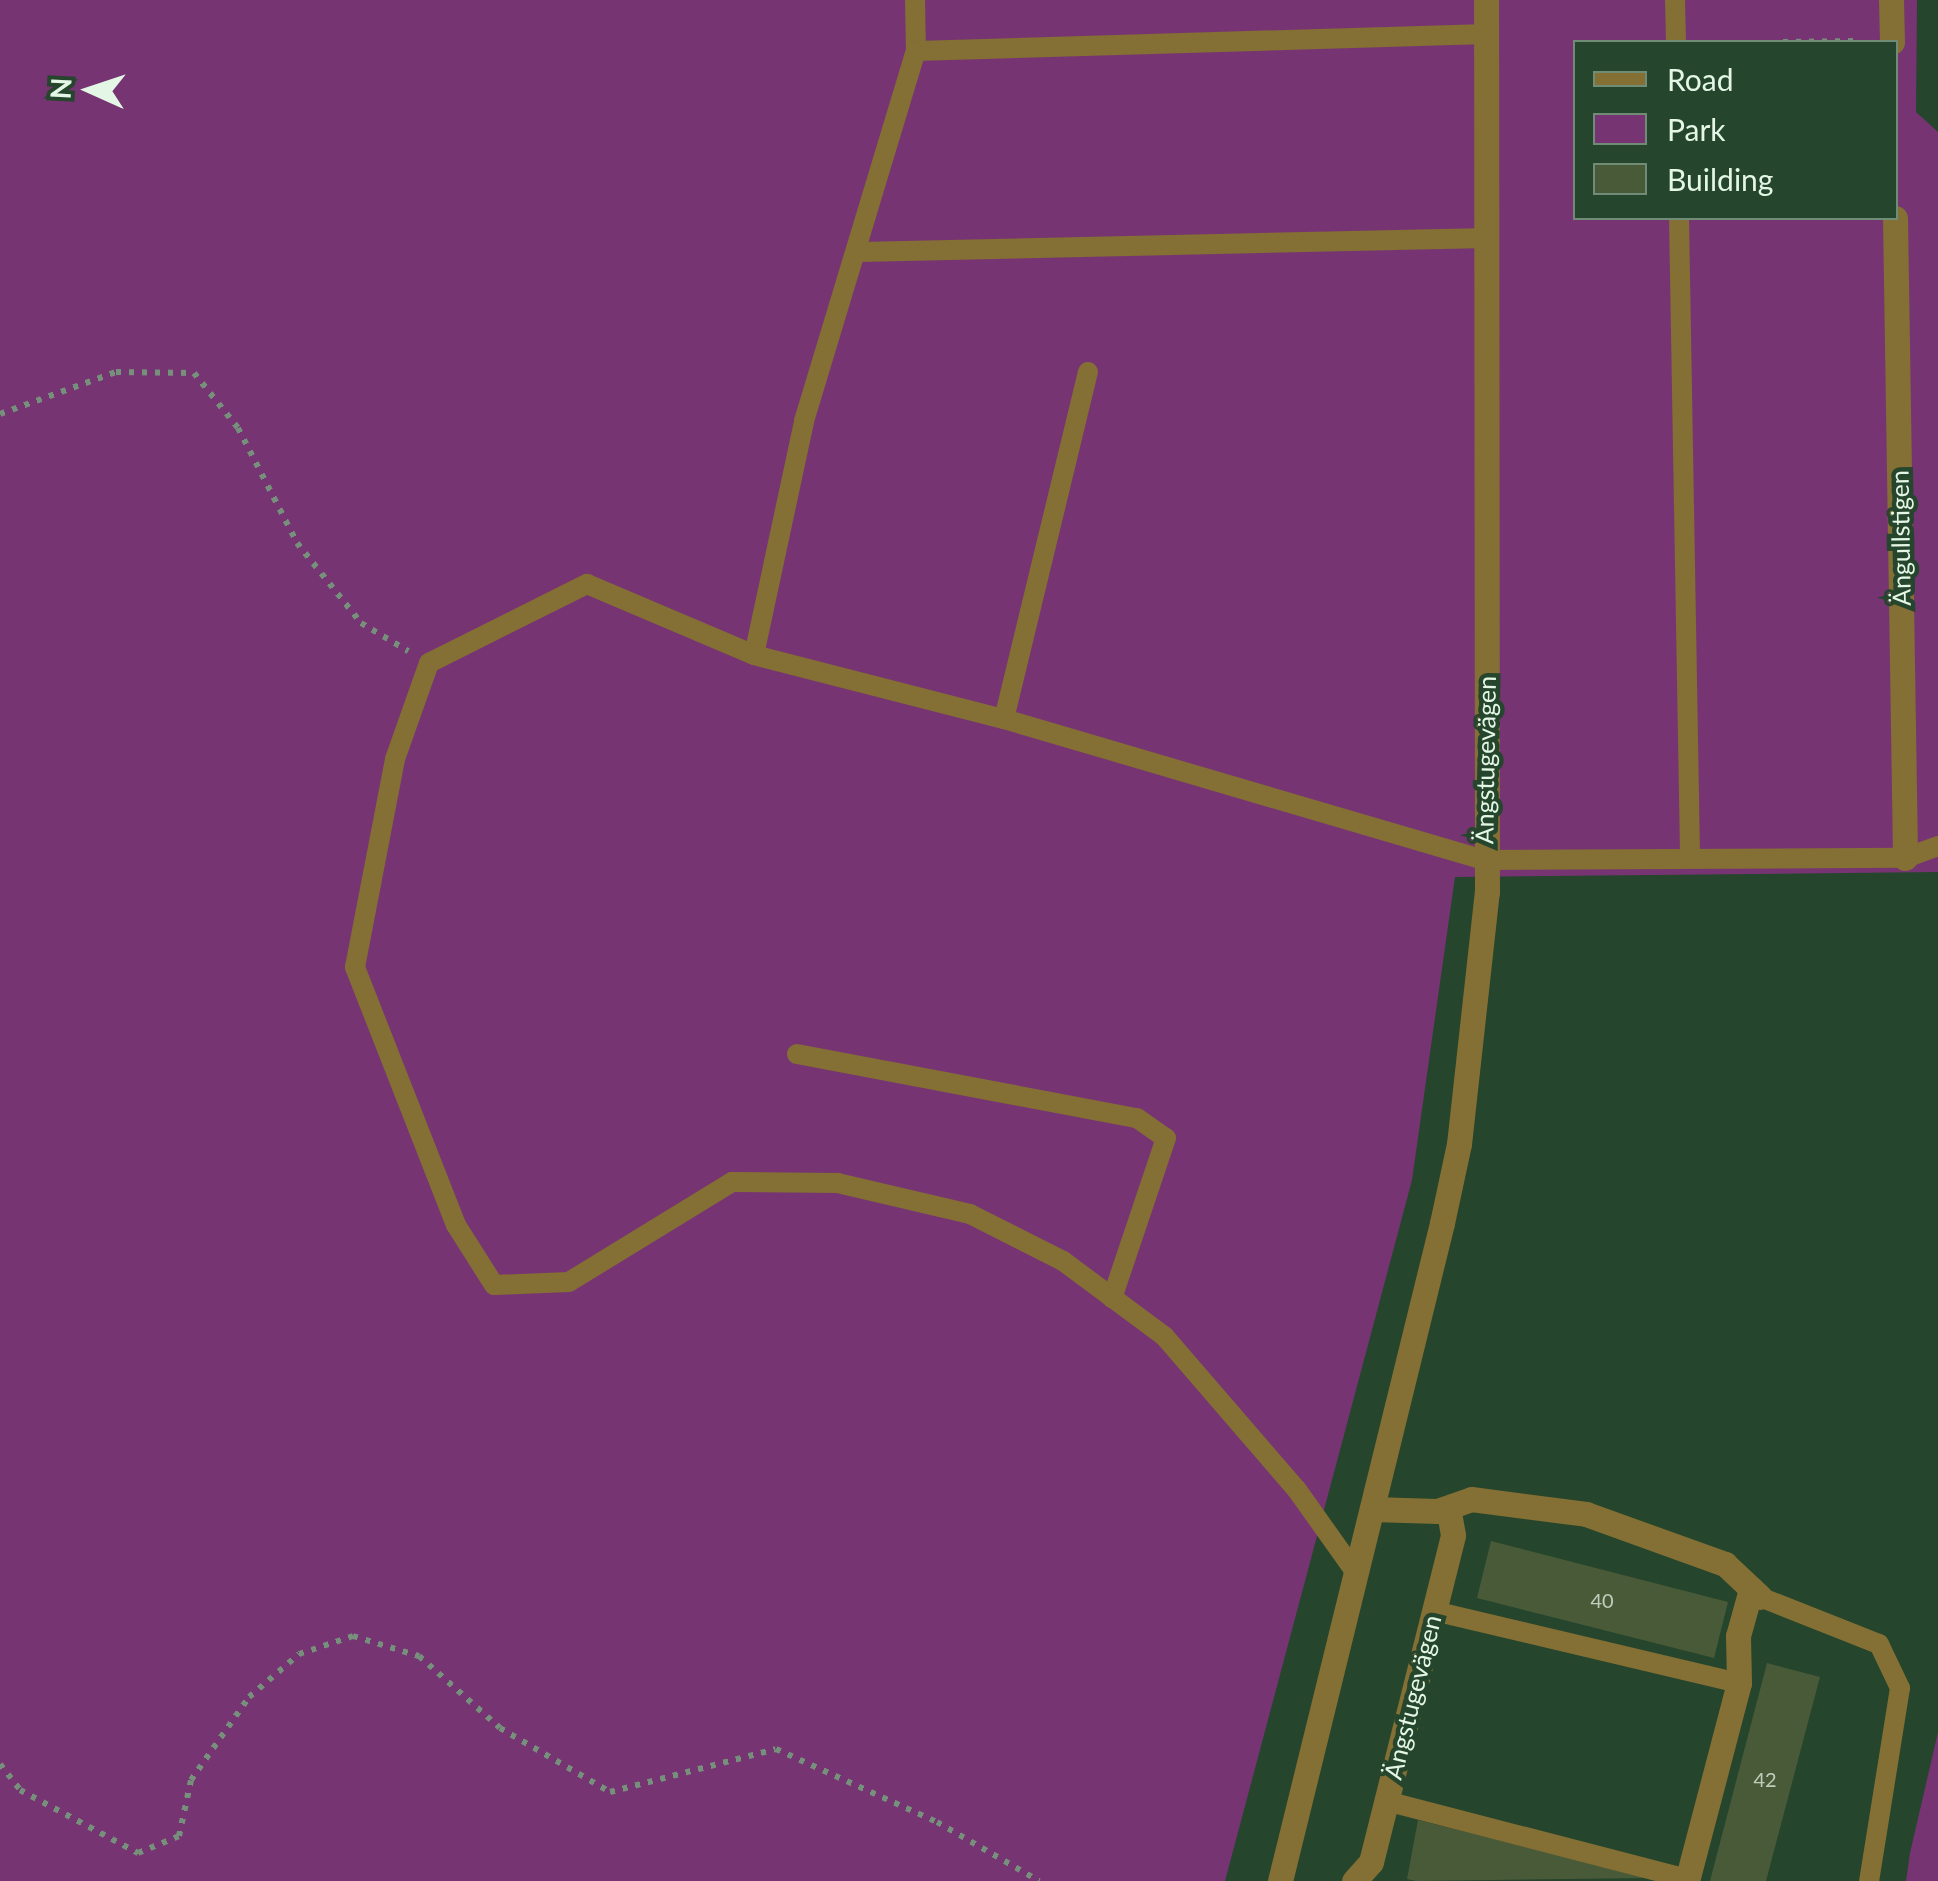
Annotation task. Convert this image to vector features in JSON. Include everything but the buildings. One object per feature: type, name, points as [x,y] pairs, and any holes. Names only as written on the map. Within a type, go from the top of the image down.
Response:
[{"type":"street","name":"Ängstugevägen","points":[[1285,1880],[1458,1144],[1487,892],[1484,860],[1490,238],[1486,0]]},
{"type":"street","points":[[1891,0],[1892,40]]},
{"type":"street","name":"Ängullstigen","points":[[1895,220],[1905,858]]},
{"type":"street","points":[[1372,1509],[1448,1508],[1471,1499],[1586,1514],[1726,1564],[1755,1593],[1738,1636],[1739,1683],[1687,1880]]},
{"type":"street","name":"Ängstugevägen","points":[[1354,1881],[1371,1862],[1454,1535],[1448,1508]]},
{"type":"lane","points":[[754,655],[804,421],[916,50],[914,0]]},
{"type":"lane","points":[[1675,0],[1676,40]]},
{"type":"lane","points":[[916,50],[1486,34]]},
{"type":"lane","points":[[1679,220],[1690,855]]},
{"type":"lane","points":[[858,252],[1490,238]]},
{"type":"lane","points":[[1004,720],[1088,372]]},
{"type":"lane","points":[[1356,1573],[1297,1490],[1164,1336],[1063,1262],[970,1214],[838,1183],[768,1178],[732,1182],[569,1282],[494,1285],[448,1207],[355,967],[395,759],[429,663],[587,584],[754,655],[1004,720],[1484,860],[1690,855],[1905,858],[1938,846]]},
{"type":"lane","points":[[797,1054],[1137,1118],[1166,1138],[1112,1298]]},
{"type":"lane","points":[[1755,1593],[1879,1644],[1900,1688],[1869,1881]]},
{"type":"lane","points":[[1434,1611],[1739,1683]]},
{"type":"lane","points":[[1386,1802],[1687,1880]]},
{"type":"path","points":[[0,414],[116,372],[194,373],[238,428],[297,543],[350,610],[429,663]]},
{"type":"path","points":[[0,1764],[20,1790],[138,1853],[178,1836],[191,1780],[249,1698],[299,1654],[353,1636],[418,1656],[500,1728],[610,1792],[776,1749],[937,1822],[1038,1881]]},
{"type":"green space","points":[[0,0],[1917,0],[1916,112],[1938,132],[1938,872],[1455,877],[1412,1180],[1225,1881],[0,1881]]},
{"type":"green space","points":[[1938,1732],[1938,1881],[1906,1881],[1910,1853]]}]
